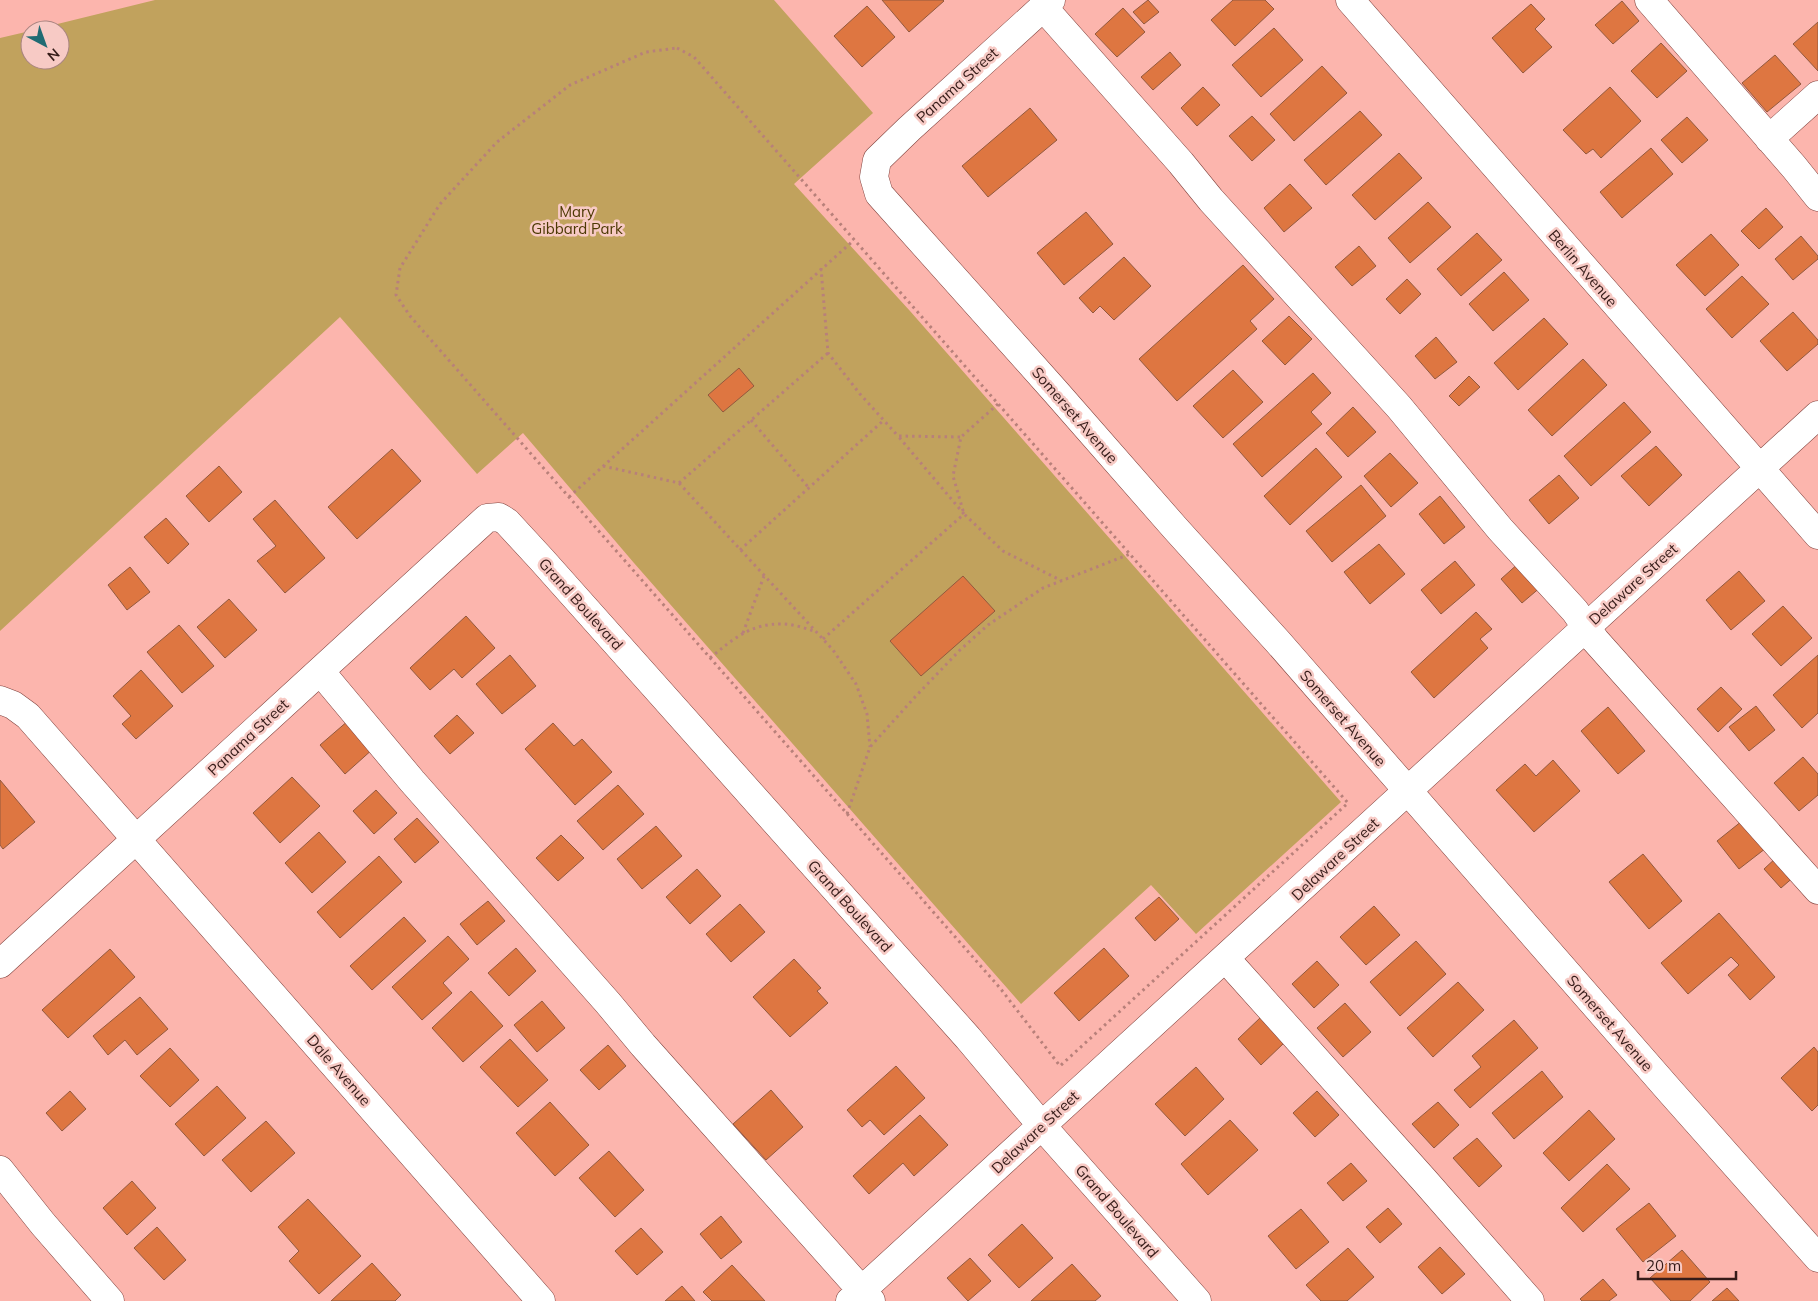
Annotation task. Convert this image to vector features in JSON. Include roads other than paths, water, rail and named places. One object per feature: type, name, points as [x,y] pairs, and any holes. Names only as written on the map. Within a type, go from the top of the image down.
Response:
[{"type":"street","name":"Berlin Avenue","points":[[1350,0],[1818,535]]},
{"type":"street","points":[[1650,0],[1818,197]]},
{"type":"street","points":[[1047,4],[1211,200],[1398,407],[1500,529],[1576,611],[1595,640],[1818,890]]},
{"type":"street","name":"Panama Street","points":[[874,176],[877,160],[1047,4]]},
{"type":"street","points":[[1769,139],[1818,95]]},
{"type":"street","name":"Somerset Avenue","points":[[874,176],[879,194],[1278,642],[1818,1258]]},
{"type":"street","name":"Delaware Street","points":[[861,1297],[1126,1048],[1226,959],[1586,626],[1818,416]]},
{"type":"street","name":"Panama Street","points":[[0,964],[487,518],[499,517]]},
{"type":"street","name":"Grand Boulevard","points":[[499,517],[507,522],[549,568],[961,1030],[1042,1126],[1197,1301]]},
{"type":"street","points":[[320,671],[412,781],[608,1003],[861,1297]]},
{"type":"street","name":"Dale Avenue","points":[[0,700],[13,705],[28,716],[527,1296]]},
{"type":"street","points":[[1226,959],[1418,1172],[1530,1301]]},
{"type":"street","points":[[0,1170],[43,1224],[110,1301]]},
{"type":"park label","name":"Mary Gibbard Park","points":[[577,220]]}]
